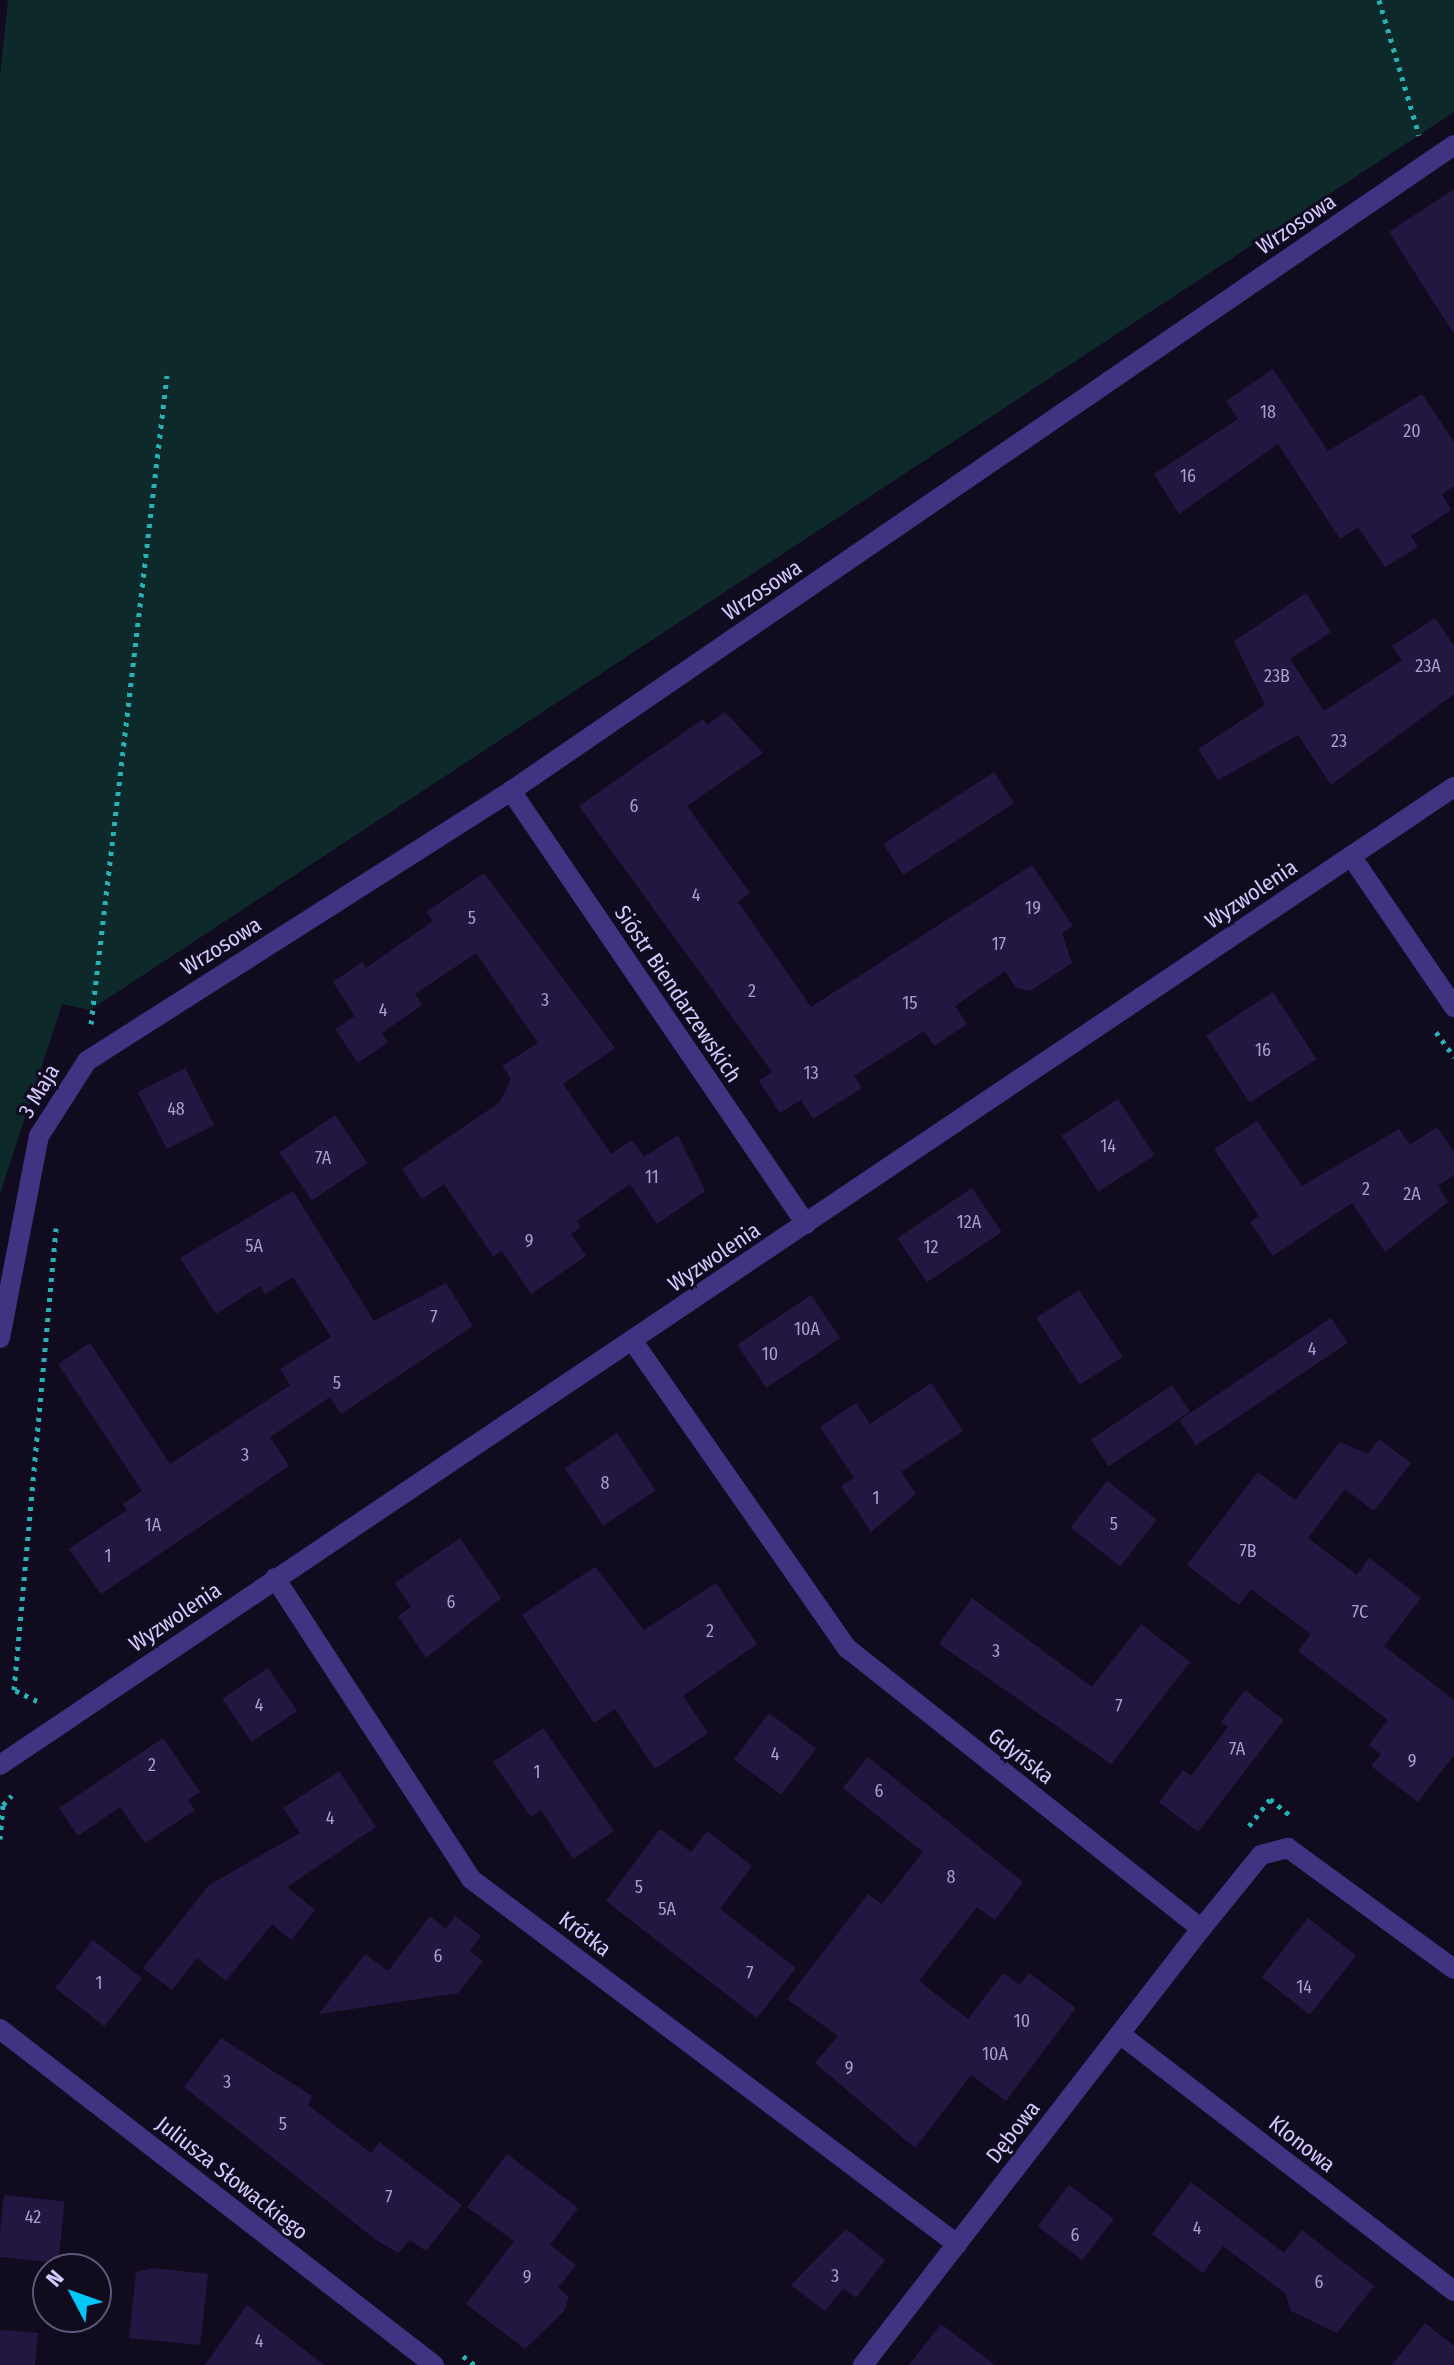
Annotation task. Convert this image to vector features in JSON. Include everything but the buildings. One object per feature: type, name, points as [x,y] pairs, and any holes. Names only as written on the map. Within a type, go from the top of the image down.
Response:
[{"type":"street","name":"Wrzosowa","points":[[87,1061],[511,791],[1454,145]]},
{"type":"street","name":"Wyzwolenia","points":[[0,1765],[1454,787]]},
{"type":"street","name":"Sióstr Biendarzewskich","points":[[511,791],[806,1224]]},
{"type":"street","points":[[1351,856],[1454,1007]]},
{"type":"street","name":"3 Maja","points":[[0,1338],[39,1136],[87,1061]]},
{"type":"street","name":"Gdyńska","points":[[632,1340],[847,1648],[1201,1929]]},
{"type":"street","name":"Krótka","points":[[275,1578],[471,1879],[957,2244]]},
{"type":"street","points":[[1201,1929],[1261,1855],[1288,1848],[1454,1969]]},
{"type":"street","name":"Dębowa","points":[[863,2365],[1201,1929]]},
{"type":"street","name":"Juliusza Słowackiego","points":[[0,2029],[434,2365]]},
{"type":"street","name":"Klonowa","points":[[1120,2034],[1454,2291]]},
{"type":"path","points":[[1379,0],[1430,161]]},
{"type":"path","points":[[87,1061],[167,375]]},
{"type":"path","points":[[42,1701],[14,1690],[56,1223]]},
{"type":"path","points":[[1242,1835],[1270,1799],[1307,1828]]},
{"type":"green space","points":[[8,0],[1454,0],[1454,112],[90,1010],[62,1004],[0,1194],[0,76]]}]
